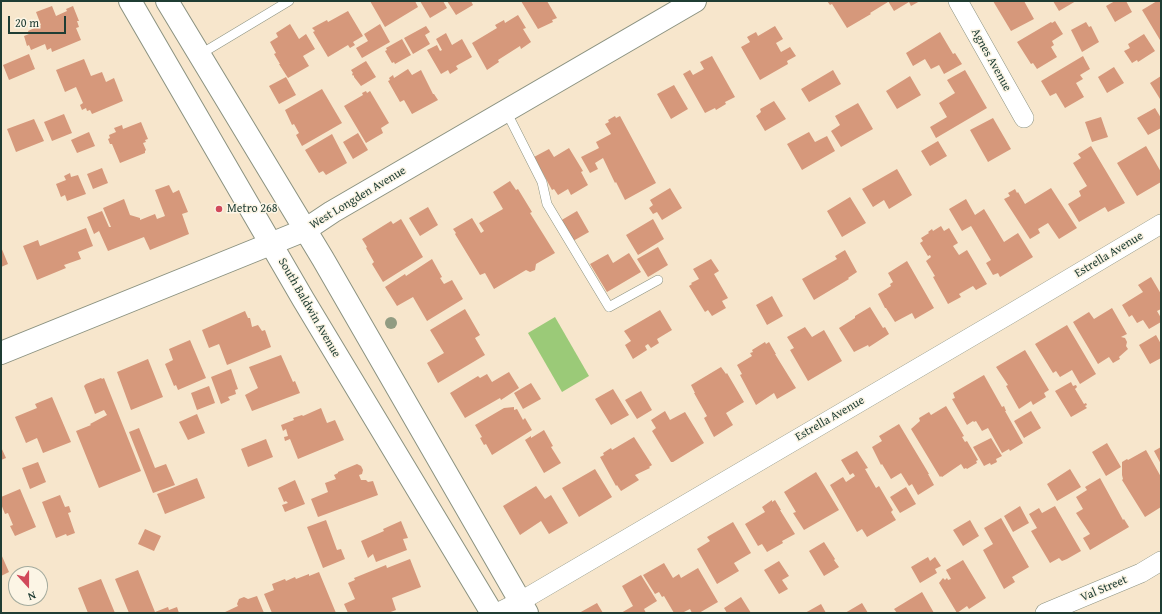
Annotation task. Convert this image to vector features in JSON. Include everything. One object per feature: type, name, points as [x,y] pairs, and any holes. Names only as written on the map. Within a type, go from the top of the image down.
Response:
[{"type":"main road","name":"South Baldwin Avenue","points":[[130,1],[272,243],[303,299],[492,613]]},
{"type":"main road","points":[[167,1],[305,230],[524,607]]},
{"type":"main road","name":"West Longden Avenue","points":[[1,353],[305,230],[332,212],[695,1]]},
{"type":"street","name":"Agnes Avenue","points":[[958,1],[1024,118]]},
{"type":"street","name":"Estrella Avenue","points":[[497,613],[524,607],[1161,224]]},
{"type":"street","name":"Val Street","points":[[1045,613],[1141,573],[1161,561]]},
{"type":"lane","points":[[200,55],[289,1]]},
{"type":"lane","points":[[506,111],[542,182],[547,204],[609,307],[658,280]]},
{"type":"green space","points":[[555,317],[589,376],[562,392],[528,333]]},
{"type":"building","points":[[370,1],[415,1],[418,7],[385,27]]},
{"type":"building","points":[[420,1],[443,1],[447,8],[430,18]]},
{"type":"building","points":[[447,1],[471,1],[473,5],[456,15]]},
{"type":"building","points":[[521,1],[547,1],[557,18],[552,20],[553,22],[538,29]]},
{"type":"building","points":[[827,1],[888,2],[847,28],[832,4],[830,5]]},
{"type":"building","points":[[888,1],[920,1],[911,6],[909,2],[894,11]]},
{"type":"building","points":[[993,1],[1024,1],[1034,19],[1011,31]]},
{"type":"building","points":[[1053,1],[1076,1],[1059,11]]},
{"type":"building","points":[[1115,1],[1126,1],[1132,12],[1115,22],[1106,6]]},
{"type":"building","points":[[1157,1],[1161,1],[1160,40],[1142,10]]},
{"type":"building","points":[[52,6],[56,16],[67,11],[66,9],[73,6],[79,21],[77,21],[79,27],[76,28],[81,40],[52,52],[51,48],[47,50],[45,44],[31,50],[29,45],[27,46],[24,36],[29,34],[28,31],[41,25],[36,12]]},
{"type":"building","points":[[348,11],[363,36],[353,42],[355,45],[350,48],[348,45],[328,57],[312,28],[327,20],[328,22]]},
{"type":"building","points":[[518,15],[526,28],[523,29],[531,42],[521,49],[520,46],[498,60],[499,62],[487,70],[472,43],[497,28],[495,25],[504,20],[505,23]]},
{"type":"building","points":[[1055,21],[1063,34],[1052,41],[1054,45],[1051,47],[1057,57],[1037,69],[1033,63],[1031,64],[1017,42]]},
{"type":"building","points":[[1086,22],[1089,27],[1091,26],[1099,42],[1082,52],[1071,30]]},
{"type":"building","points":[[290,24],[299,39],[306,34],[315,49],[303,56],[309,66],[288,78],[274,54],[276,53],[270,42],[278,37],[276,33]]},
{"type":"building","points":[[380,24],[390,42],[362,58],[356,48],[368,41],[364,34]]},
{"type":"building","points":[[426,26],[430,32],[425,35],[430,44],[413,54],[404,38]]},
{"type":"building","points":[[775,26],[783,39],[776,43],[781,52],[790,47],[796,56],[787,61],[788,64],[760,80],[741,47],[750,42],[747,37],[756,32],[758,36]]},
{"type":"building","points":[[940,32],[953,54],[955,53],[962,64],[944,74],[939,65],[931,69],[925,59],[913,66],[906,53]]},
{"type":"building","points":[[446,33],[452,45],[462,39],[472,57],[456,66],[458,69],[450,74],[448,70],[441,74],[427,50],[437,45],[440,51],[442,50],[436,39]]},
{"type":"building","points":[[1144,34],[1155,51],[1138,62],[1137,60],[1132,63],[1124,51],[1130,48],[1128,44]]},
{"type":"building","points":[[402,39],[411,55],[395,64],[394,62],[392,63],[385,51],[387,50],[386,48]]},
{"type":"building","points":[[29,54],[35,69],[9,80],[3,65]]},
{"type":"building","points":[[712,56],[735,97],[725,102],[726,104],[716,110],[715,108],[705,113],[683,74],[690,70],[693,75],[704,69],[700,62]]},
{"type":"building","points":[[1083,56],[1090,69],[1080,75],[1083,79],[1076,83],[1084,97],[1065,108],[1056,93],[1050,96],[1041,81]]},
{"type":"building","points":[[84,59],[91,76],[102,72],[106,82],[114,78],[123,101],[92,114],[90,110],[87,111],[86,108],[82,110],[80,105],[83,103],[76,87],[65,92],[56,70]]},
{"type":"building","points":[[366,61],[376,77],[361,86],[354,75],[353,76],[351,70]]},
{"type":"building","points":[[1114,67],[1124,83],[1107,93],[1098,77]]},
{"type":"building","points":[[408,69],[412,75],[421,70],[433,94],[438,100],[412,114],[404,100],[400,102],[388,81],[393,75],[394,78]]},
{"type":"building","points":[[833,70],[841,84],[809,102],[801,89]]},
{"type":"building","points":[[965,70],[987,108],[936,138],[930,127],[947,117],[939,103],[955,93],[947,80]]},
{"type":"building","points":[[910,76],[921,95],[897,109],[886,91]]},
{"type":"building","points":[[1161,76],[1161,99],[1160,99],[1150,83]]},
{"type":"building","points":[[286,77],[296,95],[279,104],[269,86]]},
{"type":"building","points":[[674,85],[688,109],[671,119],[657,94]]},
{"type":"building","points":[[322,89],[342,123],[302,146],[296,135],[299,133],[294,124],[292,125],[285,110]]},
{"type":"building","points":[[366,91],[367,93],[370,91],[389,123],[381,128],[383,133],[366,143],[344,106],[363,95],[362,93]]},
{"type":"building","points":[[774,101],[786,119],[765,131],[756,116],[761,112],[760,109]]},
{"type":"building","points":[[858,103],[873,129],[841,147],[831,131],[840,125],[835,116]]},
{"type":"building","points":[[1155,108],[1161,118],[1161,128],[1148,135],[1137,118]]},
{"type":"building","points":[[64,114],[72,133],[52,141],[44,122]]},
{"type":"building","points":[[615,116],[616,118],[620,116],[656,183],[625,200],[603,158],[595,163],[598,169],[590,173],[581,157],[599,148],[596,142],[611,134],[605,124],[609,122],[608,120]]},
{"type":"building","points":[[1101,117],[1108,137],[1092,142],[1085,122]]},
{"type":"building","points":[[993,118],[1011,149],[988,162],[970,130]]},
{"type":"building","points":[[34,119],[44,141],[16,152],[7,129]]},
{"type":"building","points":[[141,122],[148,139],[143,143],[146,150],[145,153],[120,163],[112,144],[110,144],[108,139],[110,138],[109,135],[116,132],[114,128],[122,125],[123,129]]},
{"type":"building","points":[[89,132],[95,146],[77,153],[71,140]]},
{"type":"building","points":[[809,132],[815,142],[827,136],[835,151],[802,170],[787,144]]},
{"type":"building","points":[[358,133],[368,150],[353,159],[343,142]]},
{"type":"building","points":[[332,134],[347,163],[326,175],[323,171],[319,173],[305,150]]},
{"type":"building","points":[[938,141],[947,156],[930,166],[921,151]]},
{"type":"building","points":[[1091,146],[1125,203],[1108,212],[1105,207],[1079,222],[1068,204],[1081,196],[1079,191],[1087,186],[1073,163],[1081,158],[1078,154]]},
{"type":"building","points":[[1146,146],[1161,172],[1161,182],[1137,196],[1117,163]]},
{"type":"building","points":[[569,148],[583,171],[581,172],[588,185],[571,195],[568,189],[558,195],[554,189],[552,190],[534,157],[549,149],[554,157]]},
{"type":"building","points":[[102,168],[108,183],[93,189],[87,174]]},
{"type":"building","points":[[897,169],[912,195],[889,209],[884,200],[873,207],[862,189]]},
{"type":"building","points":[[70,173],[71,177],[78,175],[86,194],[67,201],[65,195],[61,197],[56,184],[66,180],[64,176]]},
{"type":"building","points":[[510,181],[516,190],[518,189],[532,212],[530,213],[555,253],[536,264],[535,270],[530,272],[526,270],[494,289],[485,273],[480,275],[453,229],[472,218],[481,233],[484,231],[479,223],[503,209],[493,192]]},
{"type":"building","points":[[169,185],[173,193],[179,190],[188,212],[182,214],[189,234],[150,250],[144,237],[108,251],[99,231],[94,234],[87,217],[102,211],[109,227],[111,227],[103,208],[124,199],[130,215],[140,218],[140,220],[155,214],[157,219],[165,216],[155,190]]},
{"type":"building","points":[[670,188],[682,208],[662,220],[657,212],[653,214],[649,208],[653,205],[650,200]]},
{"type":"building","points":[[1051,188],[1077,228],[1059,239],[1048,223],[1038,229],[1040,233],[1030,239],[1004,199],[1010,196],[1008,193],[1015,189],[1025,204]]},
{"type":"building","points":[[850,197],[866,223],[842,237],[827,211]]},
{"type":"building","points":[[966,199],[975,215],[984,209],[1004,242],[1018,233],[1033,257],[1000,277],[998,273],[993,275],[986,263],[991,260],[971,226],[962,231],[949,209]]},
{"type":"building","points":[[428,207],[438,225],[420,236],[409,218]]},
{"type":"building","points":[[577,211],[589,232],[573,241],[560,221]]},
{"type":"building","points":[[401,219],[423,257],[383,282],[372,264],[374,262],[362,239],[391,221],[393,224]]},
{"type":"building","points":[[653,219],[664,239],[638,255],[626,235]]},
{"type":"building","points":[[941,226],[944,231],[949,228],[958,243],[953,246],[959,255],[967,250],[987,284],[976,290],[973,286],[959,294],[961,297],[948,304],[926,261],[931,257],[930,255],[928,256],[920,243],[923,241],[921,238],[929,233],[928,232]]},
{"type":"building","points":[[86,228],[93,246],[78,252],[81,259],[64,265],[66,268],[37,280],[23,246],[38,240],[40,246]]},
{"type":"building","points":[[1,247],[8,264],[1,267]]},
{"type":"building","points":[[658,247],[668,265],[648,277],[637,259]]},
{"type":"building","points":[[845,250],[857,272],[848,278],[849,279],[814,300],[802,279],[837,259],[835,256]]},
{"type":"building","points":[[629,253],[641,272],[607,292],[590,264],[608,254],[613,263]]},
{"type":"building","points":[[432,259],[442,277],[440,278],[444,284],[452,280],[463,299],[427,321],[413,297],[397,306],[385,287],[405,274],[406,276]]},
{"type":"building","points":[[711,259],[719,271],[714,274],[728,298],[722,301],[726,308],[712,316],[708,310],[705,312],[689,286],[692,284],[691,283],[699,279],[693,269]]},
{"type":"building","points":[[907,261],[934,308],[915,319],[912,313],[895,322],[885,308],[878,294],[891,286],[890,284],[893,282],[888,273]]},
{"type":"building","points":[[1151,277],[1161,294],[1161,309],[1157,311],[1161,318],[1161,322],[1149,329],[1143,320],[1137,323],[1132,315],[1129,317],[1122,305],[1143,292],[1138,285]]},
{"type":"building","points":[[772,296],[783,316],[767,325],[756,305]]},
{"type":"building","points":[[870,307],[883,328],[885,327],[889,334],[869,347],[868,345],[854,352],[839,328]]},
{"type":"building","points":[[1112,308],[1127,334],[1121,337],[1125,338],[1128,349],[1119,357],[1120,359],[1113,363],[1109,357],[1098,364],[1073,322],[1089,312],[1094,319]]},
{"type":"building","points":[[465,309],[480,335],[475,338],[485,355],[438,383],[427,363],[444,353],[430,330]]},
{"type":"building","points":[[660,310],[672,330],[657,339],[659,343],[651,348],[648,344],[645,346],[647,350],[633,359],[625,345],[631,341],[624,331]]},
{"type":"building","points":[[245,311],[248,318],[250,318],[252,327],[258,325],[262,331],[265,330],[271,347],[227,365],[219,344],[209,348],[202,330]]},
{"type":"building","points":[[1067,325],[1096,374],[1080,384],[1072,370],[1060,377],[1056,371],[1053,373],[1035,344]]},
{"type":"building","points":[[805,327],[812,337],[824,330],[842,361],[808,381],[790,350],[794,348],[787,337]]},
{"type":"building","points":[[1156,335],[1161,344],[1161,358],[1150,364],[1139,345]]},
{"type":"building","points":[[190,340],[206,378],[178,390],[176,385],[174,386],[165,364],[173,360],[169,349]]},
{"type":"building","points":[[765,342],[766,344],[769,342],[796,388],[777,399],[774,393],[756,405],[740,375],[742,374],[737,365],[752,356],[750,353],[753,352],[752,350]]},
{"type":"building","points":[[1025,350],[1049,390],[1044,393],[1046,397],[1033,405],[1031,401],[1019,409],[1006,386],[1008,385],[996,367]]},
{"type":"building","points":[[281,355],[293,382],[295,381],[300,393],[252,411],[245,395],[258,388],[249,367]]},
{"type":"building","points":[[148,359],[163,397],[131,410],[117,372]]},
{"type":"building","points":[[721,367],[726,374],[727,373],[744,402],[726,413],[733,425],[714,437],[704,418],[707,416],[691,385]]},
{"type":"building","points":[[231,369],[238,389],[235,390],[236,394],[228,397],[230,400],[221,404],[211,377]]},
{"type":"building","points":[[509,372],[519,388],[501,400],[500,398],[465,418],[450,393],[478,376],[480,378],[487,374],[492,382]]},
{"type":"building","points":[[984,375],[1002,407],[1004,406],[1005,411],[1023,443],[1010,451],[1009,449],[1002,453],[988,428],[982,431],[976,421],[973,421],[967,425],[952,399],[955,398],[953,393]]},
{"type":"building","points":[[104,378],[141,471],[99,488],[76,431],[91,425],[90,424],[107,415],[104,410],[95,414],[84,386]]},
{"type":"building","points":[[1071,382],[1073,386],[1076,385],[1077,387],[1075,389],[1084,404],[1086,403],[1087,405],[1085,406],[1087,408],[1071,417],[1055,391]]},
{"type":"building","points":[[531,383],[541,399],[523,409],[514,393]]},
{"type":"building","points":[[209,386],[215,403],[197,410],[191,393]]},
{"type":"building","points":[[613,389],[629,415],[611,425],[595,399]]},
{"type":"building","points":[[641,391],[652,410],[637,419],[625,400]]},
{"type":"building","points":[[52,397],[71,442],[43,453],[37,438],[26,443],[15,417],[37,408],[35,404]]},
{"type":"building","points":[[946,406],[964,436],[962,437],[965,442],[967,441],[978,460],[976,461],[977,463],[967,469],[964,469],[961,464],[940,477],[911,429],[920,421],[919,418],[929,412],[931,415]]},
{"type":"building","points":[[514,407],[514,410],[517,409],[523,420],[525,418],[532,430],[492,455],[486,444],[484,445],[480,438],[482,437],[475,425],[504,408]]},
{"type":"building","points":[[321,408],[327,423],[335,420],[344,440],[298,459],[290,439],[285,441],[284,437],[288,436],[286,429],[283,431],[281,425],[294,420],[293,418],[303,416]]},
{"type":"building","points":[[665,411],[670,420],[685,412],[704,443],[673,462],[671,462],[652,431],[656,428],[651,420]]},
{"type":"building","points":[[1031,411],[1041,428],[1024,438],[1014,421]]},
{"type":"building","points":[[197,414],[205,433],[188,440],[179,422]]},
{"type":"building","points":[[899,424],[934,485],[918,495],[912,484],[909,486],[901,473],[891,479],[882,464],[881,465],[872,447],[882,441],[879,436]]},
{"type":"building","points":[[139,428],[155,468],[166,464],[175,485],[153,493],[129,432]]},
{"type":"building","points":[[544,430],[553,446],[551,447],[561,463],[544,473],[525,440]]},
{"type":"building","points":[[634,437],[652,465],[649,467],[650,468],[635,475],[639,480],[621,491],[617,485],[616,486],[600,457],[611,448],[612,450]]},
{"type":"building","points":[[991,438],[1002,456],[996,459],[997,462],[984,466],[973,447]]},
{"type":"building","points":[[266,439],[273,457],[248,467],[241,449]]},
{"type":"building","points":[[1107,443],[1121,467],[1106,476],[1092,452]]},
{"type":"building","points":[[1,447],[6,458],[1,460]]},
{"type":"building","points":[[1161,447],[1161,464],[1154,451]]},
{"type":"building","points":[[1146,450],[1161,477],[1161,507],[1145,517],[1122,480],[1122,462]]},
{"type":"building","points":[[857,451],[868,468],[865,469],[876,488],[879,486],[893,510],[891,512],[896,520],[867,537],[862,529],[857,532],[830,485],[843,477],[846,482],[855,476],[853,473],[850,475],[841,460]]},
{"type":"building","points":[[38,462],[46,482],[30,489],[22,468]]},
{"type":"building","points":[[357,464],[361,466],[363,470],[362,474],[359,475],[361,480],[366,480],[368,482],[373,481],[378,495],[318,517],[311,499],[328,492],[325,483],[336,479],[334,475]]},
{"type":"building","points":[[595,469],[612,497],[579,517],[562,488]]},
{"type":"building","points":[[1070,469],[1081,487],[1057,501],[1047,484]]},
{"type":"building","points":[[816,472],[839,510],[804,530],[793,513],[796,512],[784,492]]},
{"type":"building","points":[[197,478],[205,498],[165,514],[157,494]]},
{"type":"building","points":[[1100,478],[1123,520],[1124,519],[1129,527],[1090,550],[1083,538],[1090,534],[1076,513],[1083,509],[1076,497],[1087,490],[1085,487]]},
{"type":"building","points":[[295,480],[305,504],[285,512],[282,505],[288,503],[286,501],[284,502],[278,488]]},
{"type":"building","points":[[536,486],[545,499],[551,495],[568,523],[549,534],[541,521],[520,535],[503,506]]},
{"type":"building","points":[[906,487],[916,504],[900,513],[890,497]]},
{"type":"building","points":[[20,489],[36,527],[15,536],[10,526],[13,525],[8,513],[5,514],[1,504],[1,497]]},
{"type":"building","points":[[60,495],[65,507],[69,506],[71,512],[68,513],[75,533],[67,536],[66,534],[56,538],[42,502]]},
{"type":"building","points":[[772,500],[772,502],[775,500],[795,534],[767,552],[762,544],[758,546],[745,524],[765,512],[762,507]]},
{"type":"building","points":[[1020,506],[1029,523],[1013,532],[1004,516]]},
{"type":"building","points":[[1055,506],[1081,551],[1062,561],[1059,558],[1050,563],[1031,531],[1037,528],[1029,514],[1039,508],[1042,513]]},
{"type":"building","points":[[1001,518],[1029,567],[1012,577],[1015,582],[1004,589],[983,550],[993,544],[984,528]]},
{"type":"building","points":[[326,520],[337,550],[341,549],[345,559],[323,568],[307,527]]},
{"type":"building","points":[[970,520],[979,536],[963,546],[953,530]]},
{"type":"building","points":[[401,521],[408,538],[403,539],[407,550],[376,562],[373,554],[368,558],[361,541],[384,531],[383,529]]},
{"type":"building","points":[[733,522],[751,553],[734,563],[739,571],[717,584],[697,549],[710,541],[707,537]]},
{"type":"building","points":[[145,529],[161,536],[154,551],[138,544]]},
{"type":"building","points":[[824,542],[839,567],[824,576],[809,551]]},
{"type":"building","points":[[1,554],[8,572],[1,576]]},
{"type":"building","points":[[928,557],[930,561],[935,557],[941,566],[935,569],[937,573],[920,583],[911,567]]},
{"type":"building","points":[[410,559],[421,587],[392,598],[396,610],[388,613],[348,613],[344,604],[355,599],[348,583],[355,580],[354,578],[386,565],[387,568]]},
{"type":"building","points":[[963,560],[986,598],[969,609],[967,606],[957,613],[939,583],[943,578],[945,580],[947,578],[948,580],[951,579],[946,570]]},
{"type":"building","points":[[779,561],[789,576],[782,580],[788,589],[779,594],[764,570]]},
{"type":"building","points":[[664,563],[673,578],[679,574],[681,578],[698,568],[718,602],[699,613],[692,613],[690,609],[682,613],[674,613],[664,596],[662,597],[659,592],[655,594],[643,575]]},
{"type":"building","points":[[138,570],[155,612],[168,607],[169,610],[177,607],[179,613],[129,613],[115,579]]},
{"type":"building","points":[[319,572],[336,613],[272,613],[264,594],[274,590],[272,584],[285,579],[286,581],[295,577],[296,579]]},
{"type":"building","points":[[641,575],[657,601],[644,609],[646,613],[621,613],[633,606],[622,586]]},
{"type":"building","points":[[101,579],[115,613],[88,613],[78,588]]},
{"type":"building","points":[[922,592],[934,613],[897,613],[894,609]]},
{"type":"building","points":[[257,596],[264,613],[223,613],[238,606],[237,604],[239,599],[244,597],[248,599]]},
{"type":"building","points":[[741,597],[751,613],[727,613],[724,608]]},
{"type":"building","points":[[597,603],[603,613],[579,613]]},
{"type":"building","points":[[862,603],[868,613],[845,613]]},
{"type":"building","points":[[821,604],[826,613],[805,613]]},
{"type":"place","name":"Metro 268","points":[[219,209]]}]
